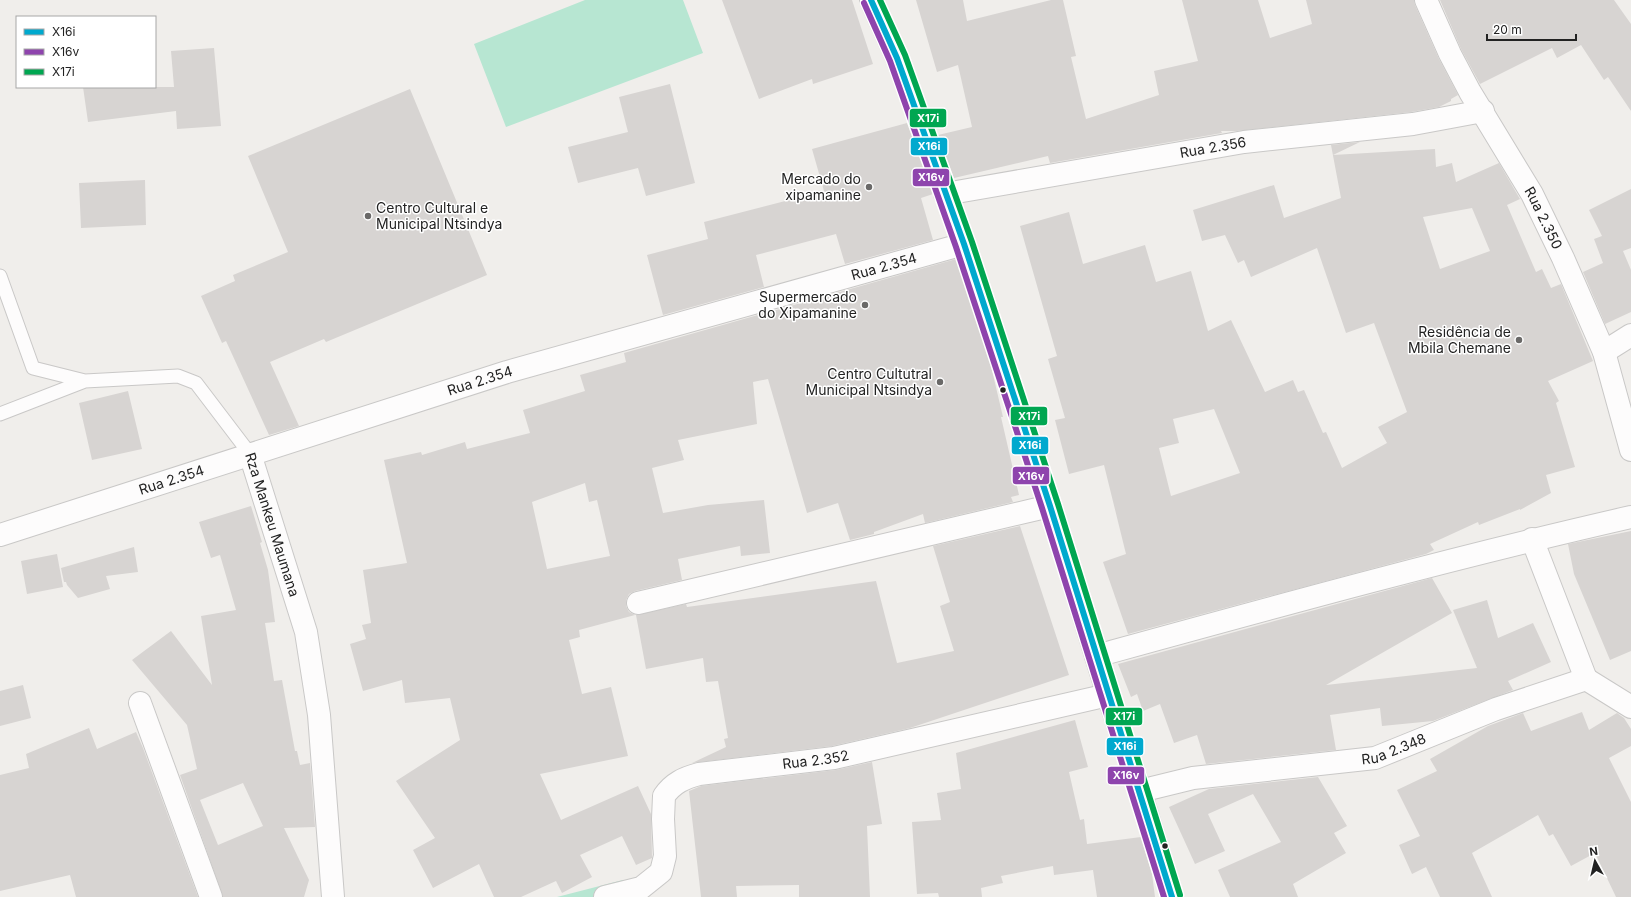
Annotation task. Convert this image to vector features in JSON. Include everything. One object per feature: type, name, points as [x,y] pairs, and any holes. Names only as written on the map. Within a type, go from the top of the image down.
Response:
[{"type":"street","points":[[871,0],[897,58],[964,244],[1050,506],[1172,897]]},
{"type":"street","name":"Rua 2.350","points":[[1426,0],[1450,54],[1470,92],[1532,194],[1563,258],[1604,352],[1631,450]]},
{"type":"street","name":"Rua 2.356","points":[[945,194],[1244,142],[1414,124],[1482,111]]},
{"type":"street","name":"Rua 2.354","points":[[0,535],[507,372],[964,244]]},
{"type":"street","points":[[1604,352],[1631,335]]},
{"type":"street","name":"Rza Mankeu Maumana","points":[[250,454],[306,632],[319,715],[333,897]]},
{"type":"street","points":[[638,603],[1050,506]]},
{"type":"street","points":[[1096,656],[1301,599],[1532,539],[1631,517]]},
{"type":"street","points":[[1532,539],[1586,679],[1631,707]]},
{"type":"street","name":"Rua 2.348","points":[[1140,791],[1193,778],[1375,758],[1496,709],[1586,679]]},
{"type":"street","name":"Rua 2.352","points":[[605,897],[641,888],[661,872],[665,856],[663,819],[664,796],[676,782],[687,777],[699,774],[834,758],[1108,695]]},
{"type":"street","points":[[140,703],[211,897]]},
{"type":"lane","name":"Rza Mankeu Maumana","points":[[0,276],[33,368],[85,381],[178,376],[196,383],[250,454]]},
{"type":"lane","points":[[0,414],[85,381]]},
{"type":"green space","points":[[585,0],[683,0],[703,53],[506,127],[474,44]]},
{"type":"green space","points":[[623,880],[627,897],[557,897]]},
{"type":"building","points":[[722,0],[852,0],[873,64],[813,84],[812,79],[759,99]]},
{"type":"building","points":[[916,0],[963,0],[967,21],[1051,0],[1063,0],[1076,56],[1071,57],[1086,119],[1159,95],[1154,71],[1198,61],[1182,0],[1258,0],[1270,38],[1312,24],[1306,0],[1414,0],[1439,59],[1458,95],[1451,99],[1451,101],[1439,107],[1411,112],[1237,131],[1221,131],[1222,133],[1050,163],[1048,156],[954,178],[938,135],[972,127],[958,65],[937,72]]},
{"type":"building","points":[[1440,0],[1614,0],[1631,24],[1631,111],[1608,77],[1604,80],[1581,45],[1557,58],[1552,48],[1480,84],[1461,49]]},
{"type":"building","points":[[214,48],[221,126],[177,129],[176,111],[88,122],[83,88],[174,87],[171,51]]},
{"type":"building","points":[[670,84],[695,183],[646,196],[638,168],[578,183],[568,147],[628,132],[619,97]]},
{"type":"building","name":"Centro Cultural e Municipal Ntsindya","points":[[410,89],[487,275],[326,342],[324,339],[270,362],[299,426],[269,435],[226,341],[222,343],[201,296],[235,281],[233,275],[288,252],[248,156]]},
{"type":"building","points":[[907,123],[933,194],[921,198],[933,240],[845,264],[836,234],[756,255],[764,287],[663,315],[647,255],[708,239],[704,222],[824,191],[812,149]]},
{"type":"building","points":[[1360,142],[1333,155],[1435,149],[1436,167],[1452,163],[1456,182],[1499,163],[1520,199],[1507,205],[1536,272],[1542,269],[1551,288],[1561,284],[1593,361],[1548,381],[1559,401],[1556,403],[1575,467],[1546,475],[1551,493],[1520,510],[1479,525],[1478,522],[1430,544],[1434,550],[1426,554],[1128,634],[1103,562],[1126,554],[1104,465],[1069,474],[1055,420],[1065,418],[1048,359],[1057,356],[1020,226],[1069,212],[1083,264],[1145,245],[1156,282],[1191,271],[1208,331],[1231,320],[1265,392],[1293,380],[1298,392],[1304,390],[1323,433],[1326,432],[1342,468],[1387,443],[1378,427],[1407,412],[1374,323],[1346,333],[1317,248],[1251,277],[1244,260],[1238,263],[1225,235],[1202,241],[1193,210],[1274,185],[1284,218],[1341,198],[1331,145]],"holes":[[[1472,208],[1490,251],[1440,269],[1423,217]],[[1214,409],[1240,473],[1171,496],[1159,448],[1179,443],[1173,419]]]},
{"type":"building","points":[[145,180],[146,225],[81,228],[79,183]]},
{"type":"building","points":[[1631,189],[1631,248],[1623,251],[1631,270],[1631,312],[1605,324],[1583,272],[1603,263],[1594,239],[1602,236],[1589,210]]},
{"type":"building","points":[[956,259],[990,362],[1019,495],[1011,497],[1013,502],[925,523],[923,514],[874,532],[874,534],[850,540],[838,503],[807,513],[768,379],[753,382],[757,424],[678,440],[684,460],[652,468],[663,513],[708,505],[764,500],[770,553],[741,556],[740,546],[678,559],[682,580],[635,591],[629,594],[626,600],[626,606],[629,612],[635,615],[579,630],[580,637],[569,640],[582,694],[611,687],[628,756],[540,774],[561,820],[638,786],[651,814],[652,858],[636,865],[622,836],[580,855],[592,877],[562,893],[556,881],[521,897],[494,897],[479,864],[433,888],[413,850],[435,838],[396,781],[460,740],[450,698],[405,703],[402,680],[363,691],[350,644],[366,639],[362,625],[371,623],[363,570],[407,563],[384,460],[421,452],[422,455],[465,442],[467,449],[530,433],[523,410],[585,391],[580,375],[626,362],[624,353]],"holes":[[[585,483],[589,502],[597,500],[610,556],[547,569],[532,502]]]},
{"type":"building","points":[[128,391],[142,449],[92,460],[79,403]]},
{"type":"building","points":[[251,506],[262,542],[260,543],[268,570],[275,622],[265,623],[274,681],[282,680],[295,751],[297,751],[300,765],[310,763],[315,827],[284,828],[309,880],[304,897],[223,897],[180,775],[197,769],[187,725],[132,660],[171,631],[212,685],[201,616],[236,610],[220,555],[211,558],[199,522]],"holes":[[[243,783],[263,826],[218,845],[200,800]]]},
{"type":"building","points":[[1020,526],[1069,675],[910,728],[832,746],[692,763],[726,747],[724,739],[728,738],[718,681],[706,682],[703,658],[646,669],[636,615],[686,604],[687,607],[876,581],[897,663],[954,651],[940,606],[950,602],[933,546]]},
{"type":"building","points":[[1631,531],[1631,651],[1610,660],[1574,574],[1568,544]]},
{"type":"building","points":[[134,547],[138,572],[106,576],[110,589],[78,598],[66,582],[64,582],[61,568]]},
{"type":"building","points":[[57,554],[63,587],[27,594],[21,561]]},
{"type":"building","points":[[1432,578],[1452,613],[1326,685],[1477,668],[1453,610],[1487,600],[1498,638],[1533,623],[1551,662],[1508,681],[1513,690],[1433,721],[1382,726],[1380,708],[1330,715],[1336,750],[1206,764],[1197,735],[1174,743],[1160,704],[1143,711],[1137,694],[1131,697],[1118,664]]},
{"type":"building","points":[[23,685],[31,718],[0,726],[0,691]]},
{"type":"building","points":[[1582,712],[1589,730],[1617,713],[1624,718],[1631,729],[1631,746],[1609,758],[1631,802],[1631,897],[1616,897],[1595,853],[1571,866],[1553,834],[1549,836],[1538,815],[1472,853],[1492,897],[1440,897],[1426,867],[1412,874],[1399,845],[1420,836],[1397,790],[1437,771],[1430,759],[1488,726],[1523,713],[1531,731]]},
{"type":"building","points":[[1075,720],[1088,767],[1069,772],[1080,820],[1084,819],[1087,844],[1141,837],[1152,874],[1155,897],[1097,897],[1093,870],[1054,875],[1053,866],[1001,876],[1003,883],[981,888],[982,897],[939,897],[938,893],[917,894],[912,822],[941,820],[937,793],[961,789],[956,753]]},
{"type":"building","points":[[89,728],[97,749],[136,732],[198,897],[76,897],[70,875],[0,891],[0,775],[29,768],[26,754]]},
{"type":"building","points":[[872,762],[882,824],[867,826],[870,897],[799,897],[799,885],[736,886],[737,897],[701,897],[689,791],[701,786],[836,770]]},
{"type":"building","points":[[1318,777],[1347,826],[1334,833],[1346,853],[1293,884],[1298,897],[1230,897],[1218,870],[1281,842],[1253,794],[1208,814],[1225,851],[1195,864],[1169,807],[1209,789]]},
{"type":"transit line","name":"X16i","points":[[871,0],[897,58],[964,244],[1050,506],[1172,897]]},
{"type":"transit line","name":"X17i","points":[[880,0],[905,55],[972,242],[1058,504],[1180,895]]},
{"type":"transit line","name":"X16v","points":[[864,3],[890,61],[956,247],[1042,508],[1164,897]]},
{"type":"place","name":"Mercado do xipamanine","points":[[869,187]]},
{"type":"place","name":"Centro Cultural e Municipal Ntsindya","points":[[368,216]]},
{"type":"place","name":"Supermercado do Xipamanine","points":[[865,305]]},
{"type":"place","name":"Residência de Mbila Chemane","points":[[1519,340]]},
{"type":"place","name":"Centro Cultutral Municipal Ntsindya","points":[[940,382]]}]
